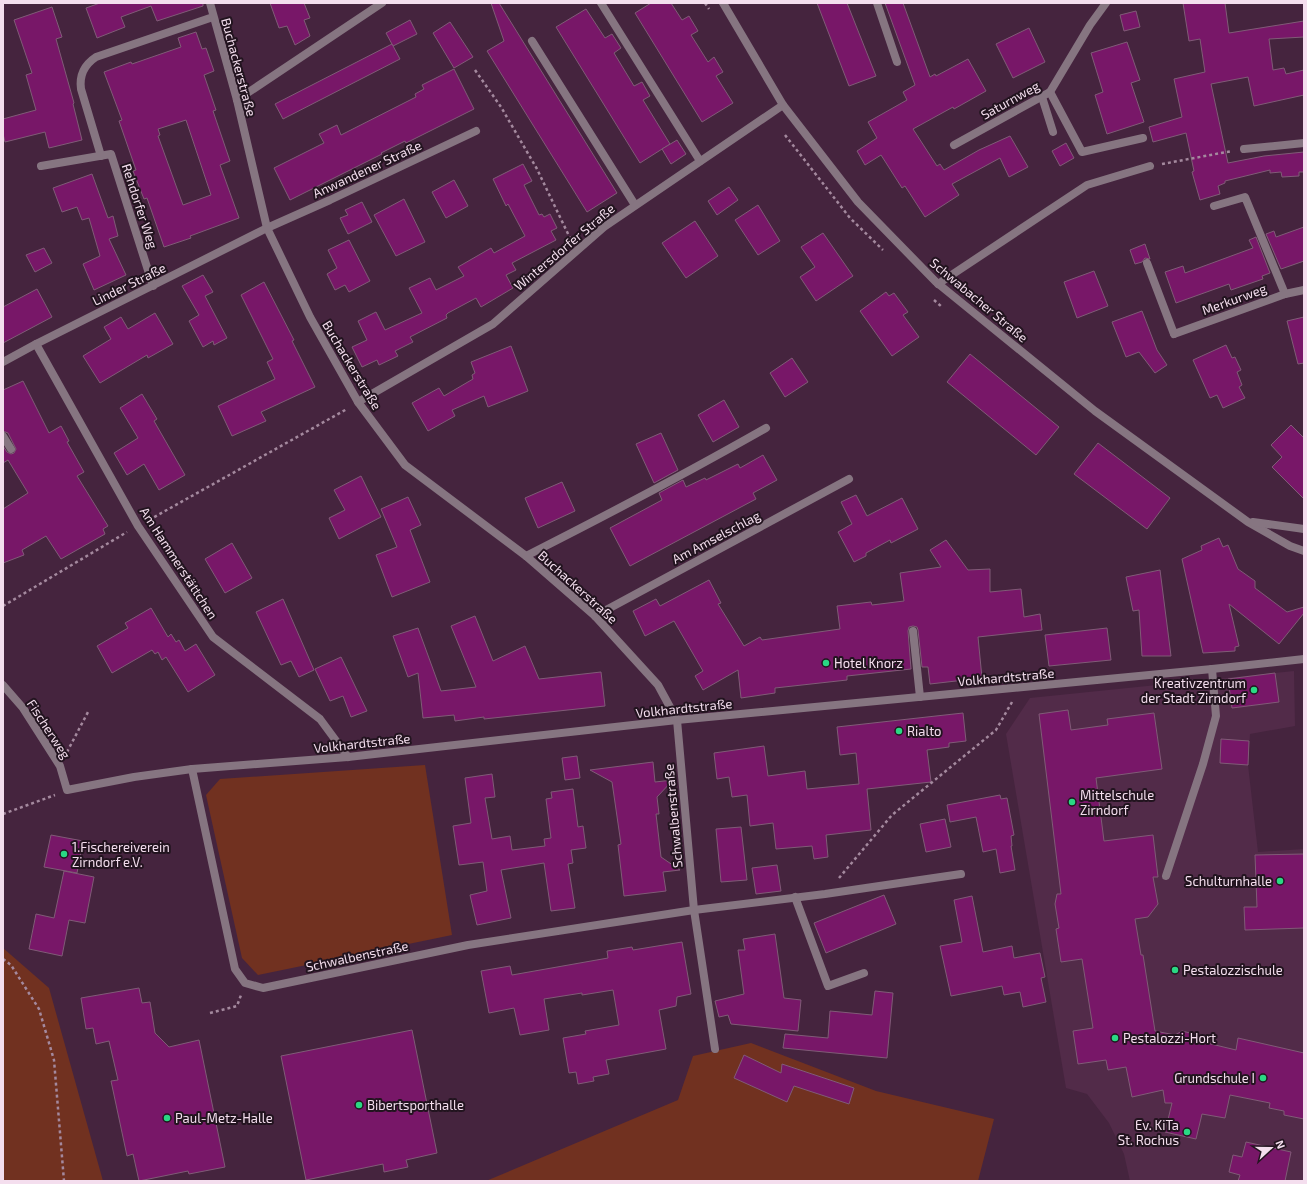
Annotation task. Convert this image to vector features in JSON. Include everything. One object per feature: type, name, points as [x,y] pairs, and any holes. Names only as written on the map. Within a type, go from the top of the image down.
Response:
[{"type":"street","name":"Buchackerstraße","points":[[210,3],[237,100],[267,228],[310,317],[358,402],[405,465],[526,556],[595,616],[658,685],[677,720]]},
{"type":"street","points":[[237,100],[382,3]]},
{"type":"street","points":[[601,3],[700,161]]},
{"type":"street","name":"Schwabacher Straße","points":[[723,3],[783,105],[858,202],[938,284],[1095,411],[1248,522],[1290,546],[1304,552]]},
{"type":"street","points":[[877,3],[897,62]]},
{"type":"street","name":"Saturnweg","points":[[954,145],[1050,92],[1090,25],[1106,3]]},
{"type":"street","points":[[41,166],[101,156],[80,81],[85,67],[90,61],[96,57],[213,17]]},
{"type":"street","points":[[532,41],[636,205]]},
{"type":"street","points":[[1050,92],[1082,152],[1143,138]]},
{"type":"street","points":[[1042,96],[1053,132]]},
{"type":"street","name":"Wintersdorfer Straße","points":[[358,402],[493,324],[604,227],[783,105]]},
{"type":"street","name":"Anwandener Straße","points":[[267,228],[476,131]]},
{"type":"street","points":[[1244,148],[1304,143]]},
{"type":"street","name":"Rehdorfer Weg","points":[[101,156],[111,154],[153,286]]},
{"type":"street","points":[[938,284],[1087,185],[1150,166]]},
{"type":"street","points":[[1214,206],[1246,197],[1285,294]]},
{"type":"street","name":"Linder Straße","points":[[3,362],[267,228]]},
{"type":"street","name":"Merkurweg","points":[[1147,263],[1174,334],[1285,294],[1304,290]]},
{"type":"street","name":"Am Hammerstättchen","points":[[36,344],[138,526],[213,637],[320,719],[348,757]]},
{"type":"street","points":[[526,556],[604,517],[766,428]]},
{"type":"street","points":[[3,436],[11,449]]},
{"type":"street","name":"Am Amselschlag","points":[[595,616],[849,479]]},
{"type":"street","name":"Schwabacher Straße","points":[[1248,522],[1304,530]]},
{"type":"street","points":[[914,631],[920,697]]},
{"type":"street","name":"Volkhardtstraße","points":[[67,790],[134,777],[192,769],[348,757],[677,720],[1020,688],[1304,659]]},
{"type":"street","points":[[1166,876],[1203,764],[1216,716],[1212,669]]},
{"type":"street","name":"Fischerweg","points":[[3,685],[23,708],[60,766],[67,790]]},
{"type":"street","name":"Schwalbenstraße","points":[[677,720],[694,910],[716,1049]]},
{"type":"street","points":[[192,769],[235,969],[245,983]]},
{"type":"street","name":"Schwalbenstraße","points":[[245,983],[263,988],[468,945],[694,910],[825,894],[961,874]]},
{"type":"street","points":[[795,897],[828,986],[864,973]]},
{"type":"path","points":[[476,70],[501,106],[537,169],[576,251]]},
{"type":"path","points":[[1150,166],[1244,148]]},
{"type":"path","points":[[3,606],[138,526],[358,402]]},
{"type":"path","points":[[825,894],[892,815],[996,730],[1020,688]]},
{"type":"path","points":[[60,766],[88,712]]},
{"type":"path","points":[[3,814],[67,790]]},
{"type":"path","points":[[3,959],[11,965],[39,1009],[54,1060],[64,1181]]},
{"type":"path","points":[[210,1013],[237,1006],[245,983]]},
{"type":"shaded area","name":"Pestalozzischule","points":[[1294,671],[1295,726],[1250,734],[1248,765],[1258,852],[1304,849],[1304,1181],[1130,1181],[1124,1154],[1109,1123],[1087,1094],[1066,1088],[1006,734],[1030,698]]},
{"type":"shaded area","points":[[425,765],[452,935],[258,975],[242,958],[206,795],[220,779]]},
{"type":"shaded area","points":[[3,948],[49,988],[103,1181],[3,1181]]},
{"type":"shaded area","points":[[751,1043],[876,1091],[994,1119],[978,1181],[486,1181],[678,1100],[693,1056]]},
{"type":"building","points":[[100,3],[203,3],[203,6],[157,21],[151,6],[121,17],[125,27],[97,38],[86,8]]},
{"type":"building","points":[[270,3],[304,3],[310,18],[304,20],[310,36],[295,45],[287,26],[279,28]]},
{"type":"building","points":[[491,3],[499,3],[617,193],[587,212],[487,51],[504,41]]},
{"type":"building","points":[[651,3],[671,3],[682,20],[689,16],[698,31],[691,35],[708,62],[714,57],[723,72],[716,76],[733,103],[702,122],[635,13]]},
{"type":"building","points":[[817,3],[847,3],[876,76],[849,86]]},
{"type":"building","points":[[885,3],[903,3],[930,77],[935,74],[936,76],[968,59],[986,91],[913,129],[937,166],[940,164],[944,170],[979,150],[1010,136],[1028,167],[1009,177],[1000,158],[952,184],[959,195],[925,217],[905,186],[902,188],[881,155],[865,165],[857,151],[877,138],[868,122],[907,100],[903,92],[915,85]]},
{"type":"building","points":[[1183,3],[1225,3],[1229,33],[1304,21],[1304,37],[1269,39],[1273,70],[1284,68],[1286,74],[1304,70],[1304,95],[1254,106],[1248,77],[1211,84],[1228,163],[1264,156],[1304,152],[1304,172],[1299,172],[1299,176],[1282,177],[1281,172],[1270,173],[1270,170],[1225,181],[1225,183],[1218,186],[1220,194],[1200,200],[1192,172],[1194,171],[1186,133],[1153,142],[1149,127],[1182,117],[1174,79],[1205,72],[1200,39],[1189,41]]},
{"type":"building","points":[[52,7],[62,37],[56,39],[74,103],[82,140],[49,148],[45,132],[5,142],[3,134],[3,119],[36,110],[26,75],[32,73],[14,20]]},
{"type":"building","points":[[586,9],[605,38],[612,34],[621,48],[614,53],[634,86],[642,82],[650,96],[643,100],[670,144],[640,163],[556,27]]},
{"type":"building","points":[[1136,11],[1140,27],[1124,31],[1120,15]]},
{"type":"building","points":[[410,20],[417,34],[393,46],[386,33]]},
{"type":"building","points":[[450,22],[473,57],[454,68],[433,33]]},
{"type":"building","points":[[1029,28],[1045,62],[1013,78],[996,44]]},
{"type":"building","points":[[196,32],[202,49],[206,48],[214,71],[204,75],[216,110],[213,111],[230,161],[220,165],[239,218],[190,236],[191,238],[164,247],[147,198],[144,199],[133,171],[136,170],[119,121],[122,120],[104,72],[181,47],[178,38]],"holes":[[[186,120],[211,195],[183,205],[158,136],[160,135],[158,129]]]},
{"type":"building","points":[[1127,42],[1140,80],[1131,83],[1144,122],[1107,134],[1095,95],[1103,92],[1091,53]]},
{"type":"building","points":[[392,44],[400,59],[283,119],[275,104]]},
{"type":"building","points":[[454,69],[474,109],[406,143],[405,141],[290,200],[274,168],[324,143],[319,134],[337,125],[341,135],[416,97],[415,94],[424,89],[422,85]]},
{"type":"building","points":[[677,140],[686,154],[671,164],[662,149]]},
{"type":"building","points":[[1066,143],[1074,158],[1060,166],[1052,151]]},
{"type":"building","points":[[523,164],[532,181],[524,185],[539,215],[542,214],[544,217],[550,214],[557,228],[551,231],[556,240],[512,263],[516,270],[506,275],[513,288],[481,307],[476,298],[448,313],[446,315],[447,318],[410,337],[413,342],[395,351],[398,356],[379,365],[377,360],[362,367],[352,347],[367,340],[358,321],[376,312],[385,330],[422,313],[409,288],[430,278],[436,290],[464,276],[458,267],[491,248],[494,253],[525,236],[508,204],[506,206],[493,179]]},
{"type":"building","points":[[92,174],[108,218],[113,216],[118,236],[109,239],[126,275],[94,290],[83,264],[100,256],[89,218],[82,220],[77,207],[62,212],[53,188]]},
{"type":"building","points":[[454,180],[468,206],[446,218],[432,192]]},
{"type":"building","points":[[729,187],[738,200],[717,215],[708,201]]},
{"type":"building","points":[[404,199],[425,242],[396,256],[374,215]]},
{"type":"building","points":[[362,202],[372,222],[348,234],[340,218],[348,215],[345,210]]},
{"type":"building","points":[[758,205],[780,241],[758,255],[735,220]]},
{"type":"building","points":[[695,221],[718,256],[686,278],[662,243]]},
{"type":"building","points":[[1304,227],[1304,261],[1281,269],[1266,234],[1274,231],[1276,237]]},
{"type":"building","points":[[823,233],[853,276],[816,301],[800,277],[815,267],[801,247]]},
{"type":"building","points":[[1256,237],[1270,273],[1262,276],[1263,279],[1231,290],[1229,284],[1176,303],[1165,272],[1183,266],[1185,273],[1253,248],[1249,240]]},
{"type":"building","points":[[349,240],[370,281],[349,292],[345,285],[335,290],[327,274],[337,268],[328,250]]},
{"type":"building","points":[[1145,244],[1150,259],[1145,258],[1142,262],[1135,264],[1130,250]]},
{"type":"building","points":[[44,248],[52,263],[35,272],[26,255]]},
{"type":"building","points":[[1094,271],[1108,306],[1077,318],[1064,282]]},
{"type":"building","points":[[203,275],[213,292],[205,296],[227,338],[214,345],[213,341],[203,347],[189,321],[199,315],[182,286]]},
{"type":"building","points":[[264,282],[294,340],[292,341],[315,387],[261,412],[266,421],[232,436],[218,406],[275,379],[267,362],[273,359],[241,295]]},
{"type":"building","points":[[37,289],[52,317],[3,343],[3,307]]},
{"type":"building","points":[[886,292],[889,296],[894,293],[908,312],[903,315],[919,337],[892,356],[860,311]]},
{"type":"building","points":[[1142,311],[1157,350],[1167,365],[1155,373],[1139,352],[1126,357],[1112,322]]},
{"type":"building","points":[[155,313],[173,344],[148,358],[147,355],[100,383],[83,356],[111,339],[104,327],[121,317],[128,329]]},
{"type":"building","points":[[1304,317],[1304,363],[1298,364],[1287,321]]},
{"type":"building","points":[[1226,345],[1232,358],[1235,357],[1241,370],[1237,372],[1242,385],[1239,387],[1245,398],[1223,408],[1217,395],[1210,398],[1193,360]]},
{"type":"building","points":[[511,346],[528,391],[488,407],[484,396],[452,410],[455,416],[428,431],[412,403],[439,388],[444,396],[473,379],[472,375],[475,373],[471,362]]},
{"type":"building","points":[[970,354],[1059,427],[1036,455],[947,382]]},
{"type":"building","points":[[792,358],[808,382],[785,397],[770,373]]},
{"type":"building","points":[[23,381],[49,433],[61,426],[69,441],[67,442],[84,472],[77,476],[108,526],[103,529],[105,534],[61,559],[46,536],[22,550],[24,555],[3,563],[3,509],[28,493],[8,460],[3,463],[3,446],[7,452],[11,454],[14,453],[16,449],[8,433],[3,431],[3,390]]},
{"type":"building","points":[[142,394],[157,419],[154,421],[185,475],[159,490],[144,464],[127,475],[114,453],[138,438],[120,408]]},
{"type":"building","points":[[724,400],[739,427],[713,442],[698,415]]},
{"type":"building","points":[[1291,425],[1304,438],[1304,499],[1272,467],[1282,457],[1271,445]]},
{"type":"building","points":[[661,433],[678,470],[654,483],[636,444]]},
{"type":"building","points":[[1098,443],[1170,498],[1147,529],[1074,474]]},
{"type":"building","points":[[763,455],[777,480],[753,493],[756,499],[630,566],[610,528],[662,500],[659,493],[683,480],[686,487],[705,478],[706,480],[738,464],[740,468]]},
{"type":"building","points":[[361,476],[381,517],[339,539],[329,518],[345,510],[334,490]]},
{"type":"building","points":[[562,482],[575,511],[538,528],[525,498]]},
{"type":"building","points":[[856,495],[867,516],[902,498],[918,529],[891,543],[890,540],[866,553],[866,556],[854,562],[838,532],[852,524],[841,502]]},
{"type":"building","points":[[408,497],[421,525],[410,530],[430,582],[392,597],[376,555],[397,547],[381,509]]},
{"type":"building","points":[[1219,538],[1223,547],[1228,545],[1238,569],[1255,581],[1255,588],[1287,612],[1304,607],[1304,613],[1279,644],[1229,604],[1239,646],[1235,647],[1235,651],[1203,653],[1182,559],[1202,550],[1201,546]]},
{"type":"building","points":[[946,540],[968,570],[990,569],[990,592],[1021,589],[1024,617],[1040,614],[1042,630],[978,637],[982,678],[930,684],[928,667],[922,667],[918,630],[917,627],[913,626],[909,627],[908,631],[911,669],[847,676],[847,680],[775,688],[775,693],[741,698],[738,670],[703,690],[695,676],[703,671],[674,621],[645,636],[633,611],[656,599],[660,606],[709,580],[721,603],[718,604],[744,646],[760,637],[762,640],[840,629],[837,606],[871,602],[872,605],[904,601],[900,573],[941,567],[930,550]]},
{"type":"building","points":[[232,543],[252,578],[225,593],[205,559]]},
{"type":"building","points":[[1160,570],[1171,656],[1142,656],[1139,610],[1133,611],[1126,577]]},
{"type":"building","points":[[283,599],[314,670],[299,677],[291,661],[281,665],[256,612]]},
{"type":"building","points":[[151,608],[168,637],[171,634],[176,642],[179,640],[185,651],[196,644],[215,675],[188,692],[166,657],[162,660],[158,652],[155,654],[152,650],[112,673],[97,646],[128,628],[125,623]]},
{"type":"building","points":[[475,616],[493,661],[525,646],[539,679],[601,672],[605,706],[455,721],[454,715],[423,718],[418,673],[408,677],[393,636],[418,628],[441,691],[476,687],[451,626]]},
{"type":"building","points":[[1107,628],[1111,660],[1049,666],[1045,635]]},
{"type":"building","points":[[341,657],[367,711],[351,717],[343,696],[330,701],[315,669]]},
{"type":"building","name":"Kreativzentrum der Stadt Zirndorf","points":[[1275,673],[1279,702],[1232,708],[1228,679]]},
{"type":"building","points":[[1068,710],[1071,730],[1108,725],[1107,719],[1154,713],[1162,769],[1096,778],[1104,841],[1153,835],[1158,877],[1153,877],[1158,904],[1148,917],[1135,919],[1141,955],[1143,955],[1155,1031],[1175,1035],[1182,1031],[1202,1036],[1207,1043],[1236,1050],[1238,1038],[1304,1053],[1304,1119],[1284,1115],[1284,1111],[1269,1108],[1270,1103],[1230,1095],[1225,1118],[1202,1114],[1196,1139],[1165,1132],[1172,1103],[1165,1103],[1163,1090],[1132,1097],[1126,1067],[1108,1070],[1106,1060],[1078,1064],[1073,1031],[1093,1028],[1082,959],[1061,962],[1056,929],[1059,928],[1055,904],[1057,894],[1061,894],[1039,714]]},
{"type":"building","points":[[963,713],[966,741],[949,743],[949,747],[927,750],[931,782],[867,789],[871,830],[826,835],[828,857],[814,859],[812,846],[776,849],[773,823],[750,826],[747,795],[732,797],[729,777],[717,779],[714,753],[764,746],[768,776],[805,771],[807,789],[859,784],[856,753],[840,755],[837,727]]},
{"type":"building","points":[[1221,739],[1249,741],[1248,765],[1220,763]]},
{"type":"building","points":[[577,756],[580,778],[565,780],[562,758]]},
{"type":"building","points":[[653,762],[655,782],[673,780],[657,797],[659,814],[656,814],[661,857],[680,870],[663,872],[666,891],[624,896],[618,845],[621,844],[612,782],[590,770]]},
{"type":"building","points":[[492,774],[495,797],[485,798],[492,839],[510,836],[512,850],[545,846],[544,839],[551,838],[546,799],[552,798],[551,792],[573,789],[578,827],[583,826],[586,848],[571,850],[573,863],[568,864],[575,908],[551,911],[544,863],[501,870],[511,918],[477,925],[470,895],[487,891],[483,862],[459,865],[453,826],[471,823],[465,778]]},
{"type":"building","points":[[1000,795],[1001,799],[1007,798],[1014,835],[1011,836],[1011,846],[1015,870],[1000,873],[996,849],[983,852],[976,817],[950,822],[947,805]]},
{"type":"building","points":[[945,819],[951,847],[926,852],[920,824]]},
{"type":"building","points":[[741,827],[747,880],[721,882],[716,829]]},
{"type":"building","name":"1.Fischereiverein Zirndorf e.V.","points":[[51,835],[83,841],[77,873],[44,867]]},
{"type":"building","name":"Schulturnhalle","points":[[1304,854],[1304,928],[1245,930],[1244,907],[1257,907],[1255,855]]},
{"type":"building","points":[[777,865],[781,891],[756,894],[752,868]]},
{"type":"building","points":[[64,871],[94,877],[85,923],[69,920],[62,956],[29,949],[36,914],[54,918]]},
{"type":"building","points":[[884,895],[896,924],[826,953],[814,923]]},
{"type":"building","points":[[972,896],[983,952],[1012,946],[1014,958],[1040,953],[1045,977],[1041,978],[1046,1002],[1023,1007],[1020,992],[1004,995],[1002,986],[951,996],[940,946],[962,942],[954,900]]},
{"type":"building","points":[[775,934],[784,998],[801,1000],[798,1031],[731,1024],[728,1015],[719,1017],[715,1001],[744,994],[738,950],[745,950],[743,939]]},
{"type":"building","points":[[682,942],[691,994],[677,997],[676,1006],[659,1010],[666,1049],[606,1060],[609,1074],[593,1077],[594,1081],[578,1084],[576,1072],[569,1073],[563,1038],[586,1034],[585,1031],[619,1025],[613,990],[544,999],[549,1030],[520,1035],[514,1008],[489,1013],[481,971],[510,966],[512,975],[608,958],[607,951],[632,947],[633,950]]},
{"type":"building","name":"Paul-Metz-Halle","points":[[139,988],[142,1003],[150,1002],[155,1033],[169,1047],[199,1040],[225,1167],[189,1174],[188,1171],[139,1181],[133,1154],[127,1156],[111,1081],[118,1080],[109,1041],[96,1044],[93,1028],[86,1029],[81,998]]},
{"type":"building","points":[[875,991],[893,993],[887,1058],[783,1048],[785,1034],[828,1038],[830,1011],[872,1015]]},
{"type":"building","name":"Bibertsporthalle","points":[[412,1030],[437,1153],[406,1160],[408,1167],[384,1172],[383,1164],[306,1180],[281,1056]]},
{"type":"building","points":[[744,1055],[781,1073],[782,1064],[854,1088],[849,1104],[794,1086],[787,1102],[734,1078]]},
{"type":"building","points":[[1246,1142],[1291,1152],[1285,1181],[1238,1181],[1240,1175],[1229,1172],[1233,1155],[1242,1157]]},
{"type":"place","name":"Hotel Knorz","points":[[826,663]]},
{"type":"place","name":"Kreativzentrum der Stadt Zirndorf","points":[[1254,690]]},
{"type":"place","name":"Rialto","points":[[899,731]]},
{"type":"place","name":"Mittelschule Zirndorf","points":[[1072,802]]},
{"type":"place","name":"1.Fischereiverein Zirndorf e.V.","points":[[64,854]]},
{"type":"place","name":"Schulturnhalle","points":[[1280,881]]},
{"type":"place","name":"Pestalozzischule","points":[[1175,970]]},
{"type":"place","name":"Pestalozzi-Hort","points":[[1115,1038]]},
{"type":"place","name":"Grundschule I","points":[[1263,1078]]},
{"type":"place","name":"Bibertsporthalle","points":[[359,1105]]},
{"type":"place","name":"Paul-Metz-Halle","points":[[167,1118]]},
{"type":"place","name":"Ev. KiTa St. Rochus","points":[[1187,1132]]}]
